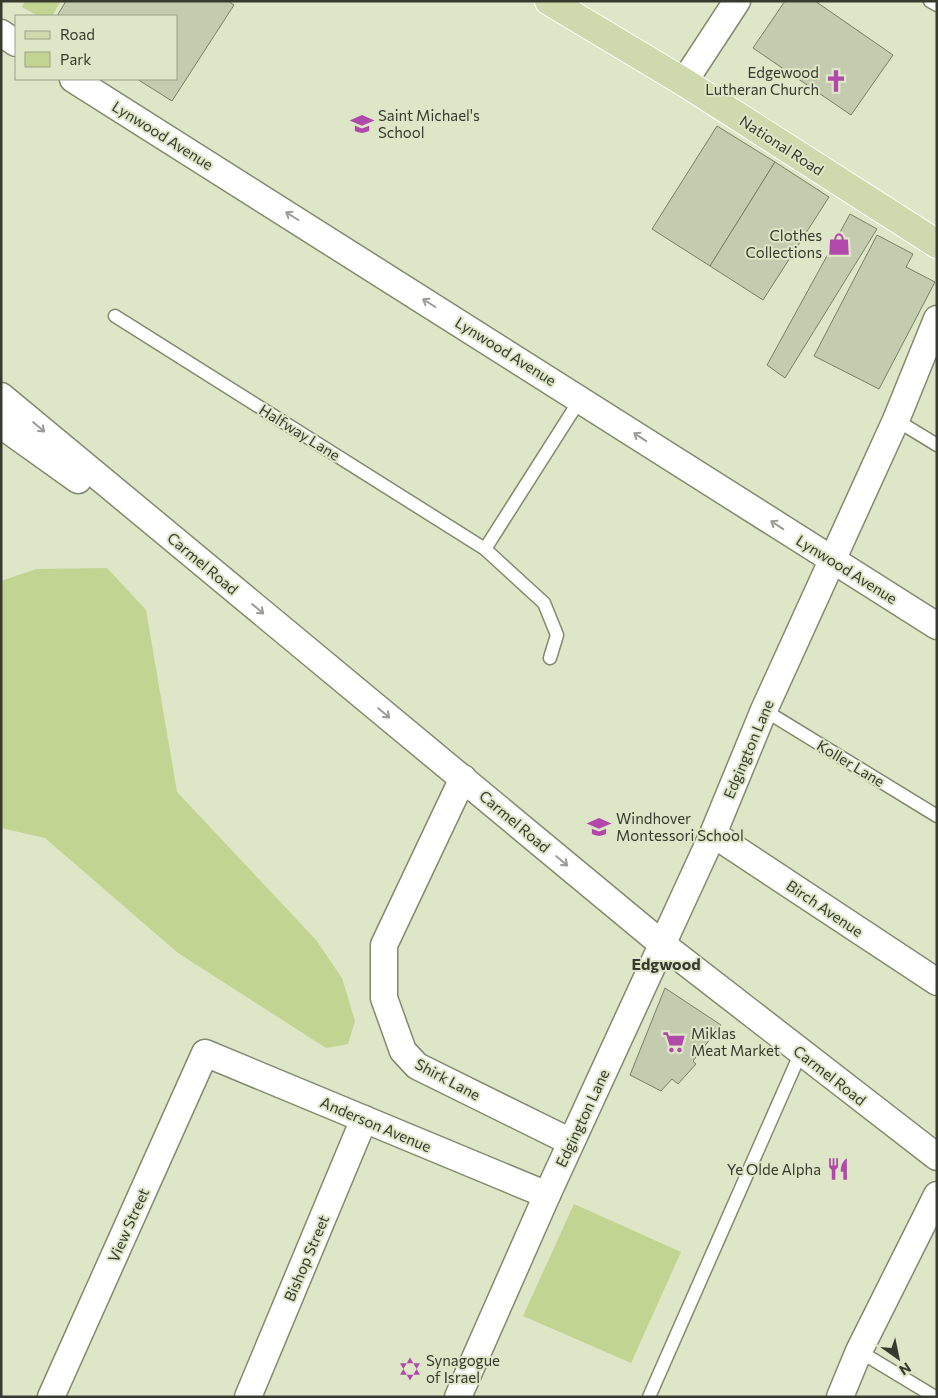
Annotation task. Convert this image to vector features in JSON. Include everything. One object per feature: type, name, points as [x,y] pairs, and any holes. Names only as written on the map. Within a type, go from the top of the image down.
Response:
[{"type":"main road","name":"National Road","points":[[552,2],[684,82],[937,244]]},
{"type":"street","points":[[684,82],[737,1]]},
{"type":"street","points":[[1,34],[15,42]]},
{"type":"street","name":"Lynwood Avenue","points":[[75,80],[581,398],[937,626]]},
{"type":"street","name":"Edgington Lane","points":[[458,1397],[546,1195],[713,834],[764,710],[896,420],[937,319]]},
{"type":"street","name":"Carmel Road","points":[[1,396],[662,944],[937,1157]]},
{"type":"street","points":[[1,425],[77,480],[99,477]]},
{"type":"street","name":"Shirk Lane","points":[[463,778],[384,945],[384,998],[403,1051],[417,1066],[571,1142]]},
{"type":"street","name":"Birch Avenue","points":[[713,834],[937,982]]},
{"type":"street","name":"Anderson Avenue","points":[[205,1053],[546,1195]]},
{"type":"street","name":"View Street","points":[[51,1397],[205,1053]]},
{"type":"street","name":"Bishop Street","points":[[248,1397],[364,1119]]},
{"type":"street","points":[[840,1397],[859,1351],[937,1195]]},
{"type":"lane","points":[[930,1],[937,6]]},
{"type":"lane","name":"Halfway Lane","points":[[116,316],[485,549],[544,603],[557,635],[550,658]]},
{"type":"lane","points":[[485,549],[581,398]]},
{"type":"lane","points":[[896,420],[937,445]]},
{"type":"lane","name":"Koller Lane","points":[[764,710],[937,816]]},
{"type":"lane","points":[[649,1397],[801,1052]]},
{"type":"lane","points":[[859,1351],[935,1397]]},
{"type":"green space","points":[[25,1],[61,1],[53,15],[36,15],[22,7]]},
{"type":"green space","points":[[107,568],[146,610],[177,792],[316,940],[342,978],[355,1021],[348,1044],[326,1048],[178,953],[45,838],[1,828],[1,581],[36,569]]},
{"type":"green space","points":[[574,1204],[681,1252],[631,1363],[523,1316]]},
{"type":"building","points":[[66,1],[228,1],[234,5],[172,101],[139,80],[178,80],[178,15],[58,15]]},
{"type":"building","points":[[785,1],[815,1],[893,55],[851,115],[753,48]]},
{"type":"building","points":[[717,126],[775,162],[710,266],[652,229]]},
{"type":"building","points":[[775,162],[829,197],[763,300],[710,266]]},
{"type":"building","points":[[850,214],[877,229],[785,378],[767,365]]},
{"type":"building","points":[[877,235],[913,254],[906,267],[935,282],[879,389],[814,356]]},
{"type":"building","points":[[665,988],[721,1025],[693,1061],[696,1064],[678,1084],[672,1079],[661,1091],[630,1075]]},
{"type":"place","name":"Edgewood Lutheran Church","points":[[836,81]]},
{"type":"place","name":"Saint Michael's School","points":[[362,124]]},
{"type":"place","name":"Clothes Collections","points":[[839,244]]},
{"type":"place","name":"Windhover Montessori School","points":[[599,827]]},
{"type":"place","name":"Miklas Meat Market","points":[[674,1042]]},
{"type":"place","name":"Ye Olde Alpha","points":[[838,1169]]},
{"type":"place","name":"Synagogue of Israel","points":[[410,1369]]},
{"type":"district","name":"Edgwood","points":[[666,963]]}]
